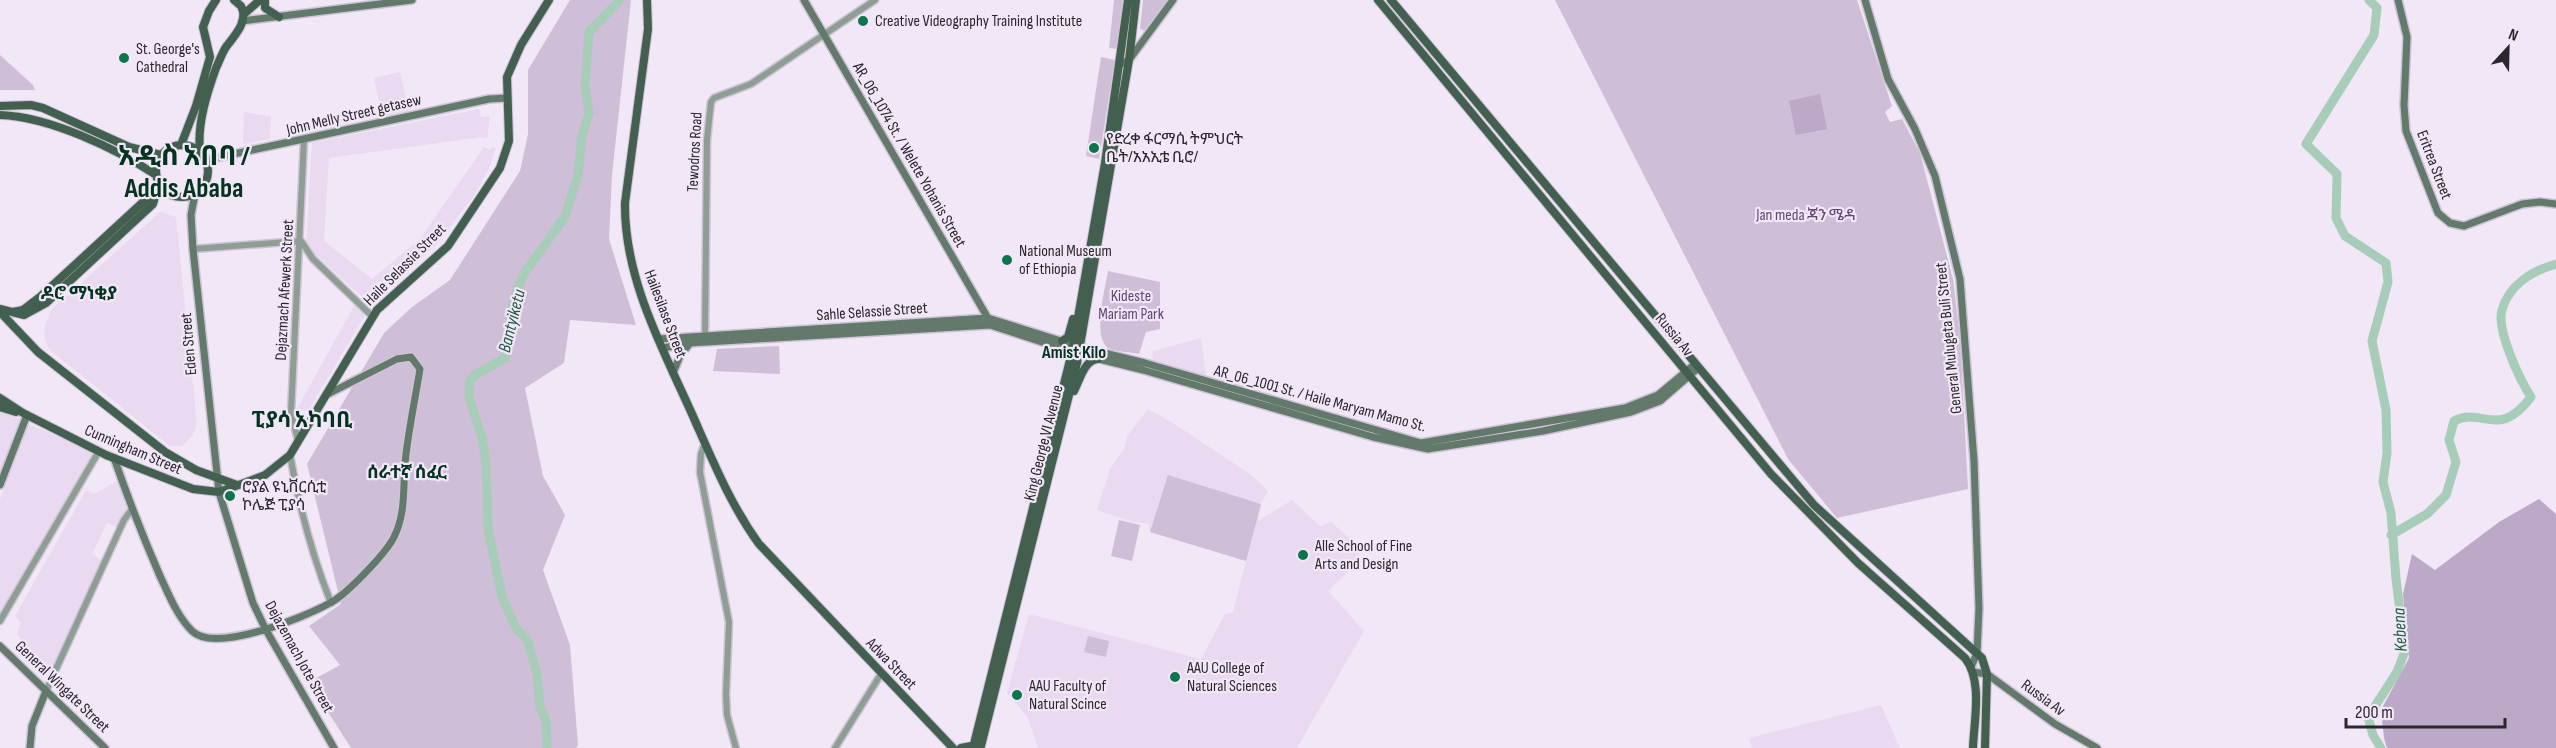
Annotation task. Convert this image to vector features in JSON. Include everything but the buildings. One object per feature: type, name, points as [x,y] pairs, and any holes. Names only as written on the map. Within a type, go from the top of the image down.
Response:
[{"type":"main road","points":[[216,0],[209,10],[203,27],[204,36],[215,47],[227,46]]},
{"type":"main road","points":[[237,0],[243,17]]},
{"type":"main road","points":[[200,151],[181,145],[170,148],[161,155],[156,168],[163,189],[174,196],[187,197],[201,190],[208,177],[206,160],[200,151],[198,138],[204,110],[217,67],[227,46],[236,35],[243,17],[260,0]]},
{"type":"main road","points":[[265,0],[265,8],[279,17]]},
{"type":"main road","points":[[243,17],[279,17],[411,0]]},
{"type":"main road","name":"Haile Selassie Street","points":[[237,485],[265,475],[290,455],[372,316],[386,300],[448,246],[486,191],[507,150],[510,129],[507,77],[535,20],[549,0]]},
{"type":"main road","name":"Hailesilase Street","points":[[647,0],[648,29],[624,226],[635,279],[673,373],[743,521],[759,544],[811,598]]},
{"type":"main road","name":"AR_06_1074 St. / Welete Yohanis Street","points":[[804,0],[989,321]]},
{"type":"main road","name":"King George VI Avenue","points":[[980,746],[1076,350],[1082,289],[1105,164],[1128,0]]},
{"type":"main road","name":"King George VI Avenue","points":[[980,746],[1067,406],[1129,60],[1136,0]]},
{"type":"main road","points":[[1119,65],[1129,60],[1173,0]]},
{"type":"main road","points":[[1380,3],[1390,0]]},
{"type":"main road","name":"Russia Av","points":[[1390,0],[1814,505],[1880,568],[1977,653],[1985,662],[1987,674]]},
{"type":"main road","name":"General Mulugeta Buli Street","points":[[1865,0],[1888,79],[1915,129],[1935,176],[1960,279],[1976,495],[1979,608],[1977,653]]},
{"type":"main road","name":"Eritrea Street","points":[[2398,0],[2407,37],[2404,105],[2406,131],[2438,213],[2450,223],[2463,226],[2510,207],[2546,202],[2556,204]]},
{"type":"main road","name":"Russia Av","points":[[1380,3],[1771,474],[1872,576],[1965,658],[1972,669],[1987,674],[2055,724],[2097,748]]},
{"type":"main road","points":[[181,145],[196,106],[210,57],[208,42]]},
{"type":"main road","name":"John Melly Street getasew","points":[[206,160],[479,101],[507,98]]},
{"type":"main road","points":[[0,106],[32,105],[43,108],[129,147],[161,155]]},
{"type":"main road","points":[[0,115],[42,122],[76,134],[134,160],[158,179]]},
{"type":"main road","points":[[0,310],[9,313],[23,310],[39,298],[155,191],[158,179]]},
{"type":"main road","name":"Eden Street","points":[[195,194],[191,208],[193,249],[219,492]]},
{"type":"main road","points":[[2546,202],[2556,197]]},
{"type":"main road","points":[[1062,341],[1068,337],[1082,289]]},
{"type":"main road","points":[[0,310],[38,352],[180,463],[237,485]]},
{"type":"main road","points":[[989,321],[1098,359],[1421,446]]},
{"type":"main road","name":"Sahle Selassie Street","points":[[658,339],[705,339],[989,321],[1062,341],[1076,350]]},
{"type":"main road","points":[[663,348],[705,339]]},
{"type":"main road","points":[[673,373],[680,356],[690,343]]},
{"type":"main road","name":"AR_06_1001 St. / Haile Maryam Mamo St.","points":[[1076,350],[1145,363],[1421,446],[1581,420],[1625,408],[1654,398],[1696,366]]},
{"type":"main road","points":[[114,458],[132,509],[170,598],[192,630],[205,637],[221,638],[266,630],[331,603],[372,565],[393,539],[403,512],[405,462],[420,369],[411,357],[398,359],[326,395]]},
{"type":"main road","points":[[1067,406],[1087,365],[1090,361],[1098,359]]},
{"type":"main road","name":"Cunningham Street","points":[[0,398],[25,414],[99,451],[190,488],[219,492],[237,485]]},
{"type":"main road","name":"Cunningham Street","points":[[0,407],[25,414]]},
{"type":"main road","points":[[0,485],[25,414]]},
{"type":"main road","name":"Dejazemach Jote Street","points":[[219,492],[253,603],[266,630],[334,748]]},
{"type":"main road","points":[[1872,576],[1880,568]]},
{"type":"main road","name":"Adwa Street","points":[[811,598],[952,748]]},
{"type":"main road","name":"General Wingate Street","points":[[0,646],[105,748]]},
{"type":"main road","points":[[1973,748],[1976,683],[1972,669],[1977,653]]},
{"type":"main road","points":[[1985,748],[1987,674]]},
{"type":"main road","points":[[30,748],[32,726],[46,691]]},
{"type":"main road","points":[[961,748],[980,746]]},
{"type":"street","points":[[824,35],[875,0]]},
{"type":"street","name":"Tewodros Road","points":[[705,339],[706,160],[711,102],[714,98],[751,84],[824,35]]},
{"type":"street","name":"Dejazmach Afewerk Street","points":[[298,440],[291,413],[301,241],[304,140]]},
{"type":"street","points":[[193,249],[301,241],[313,259],[372,316]]},
{"type":"street","points":[[705,443],[701,454],[700,472],[729,622],[727,715],[736,748]]},
{"type":"street","points":[[0,621],[99,451]]},
{"type":"street","points":[[290,455],[303,521],[315,563],[331,603]]},
{"type":"street","points":[[46,691],[124,520],[132,509]]},
{"type":"street","points":[[836,748],[881,674]]},
{"type":"shaded area","points":[[400,72],[409,111],[382,116],[374,78]]},
{"type":"shaded area","points":[[1820,94],[1827,129],[1796,135],[1789,101]]},
{"type":"shaded area","points":[[479,109],[481,117],[490,116],[487,139],[482,137],[329,158],[324,241],[372,279],[420,239],[484,147],[490,150],[492,147],[496,148],[488,170],[474,196],[436,245],[371,305],[306,246],[312,143]]},
{"type":"shaded area","points":[[244,112],[271,117],[270,139],[243,144]]},
{"type":"shaded area","points":[[160,212],[176,217],[197,424],[193,435],[182,446],[170,446],[50,350],[45,340],[44,329],[51,310]]},
{"type":"shaded area","points":[[354,306],[365,315],[308,411],[297,409]]},
{"type":"shaded area","points":[[1201,338],[1207,382],[1152,365],[1153,351]]},
{"type":"shaded area","name":"AAU College of Natural Sciences","points":[[1148,409],[1250,474],[1268,491],[1261,504],[1258,521],[1292,500],[1321,527],[1330,521],[1363,550],[1350,563],[1353,567],[1328,591],[1364,631],[1297,748],[1038,748],[1028,718],[1007,693],[1029,614],[1201,659],[1225,614],[1233,612],[1246,561],[1150,532],[1149,524],[1129,521],[1097,510],[1110,469],[1125,447],[1127,436]]},
{"type":"shaded area","points":[[0,411],[24,421],[0,487]]},
{"type":"shaded area","points":[[28,424],[98,453],[0,620],[0,499]]},
{"type":"shaded area","points":[[117,481],[128,509],[117,527],[107,523],[92,554],[102,560],[51,670],[17,634],[21,623],[15,616],[86,490],[94,494]]},
{"type":"shaded area","points":[[2539,499],[2556,514],[2556,748],[2387,748],[2381,710],[2409,658],[2403,594],[2412,554],[2435,570],[2499,522]]},
{"type":"shaded area","points":[[1881,705],[1900,748],[1752,748],[1749,738]]},
{"type":"green space","points":[[570,0],[631,0],[612,175],[609,239],[636,325],[570,320],[564,363],[525,388],[543,476],[565,515],[543,570],[570,645],[578,745],[576,748],[351,748],[309,682],[340,665],[309,626],[341,604],[307,464],[384,333],[412,307],[450,280],[520,171],[528,134],[528,70]]},
{"type":"green space","points":[[1114,0],[1123,0],[1117,49],[1109,48]]},
{"type":"green space","points":[[1143,0],[1169,0],[1148,32],[1140,29]]},
{"type":"green space","name":"Jan meda ጃን ሜዳ","points":[[1555,0],[1857,0],[1892,106],[1885,112],[1890,122],[1902,119],[1920,153],[1953,279],[1960,337],[1968,489],[1837,518],[1788,459]]},
{"type":"green space","points":[[0,55],[33,85],[35,90],[0,90]]},
{"type":"green space","points":[[1101,57],[1115,60],[1099,159],[1086,156]]},
{"type":"green space","name":"Kideste Mariam Park","points":[[1108,271],[1160,282],[1160,329],[1146,332],[1139,354],[1110,349],[1104,344],[1101,336],[1102,301]]},
{"type":"green space","points":[[779,346],[780,374],[713,371],[717,349]]},
{"type":"green space","points":[[1168,475],[1261,504],[1246,561],[1150,532]]},
{"type":"green space","points":[[1119,520],[1140,525],[1132,561],[1111,556]]},
{"type":"green space","points":[[1088,636],[1109,641],[1106,657],[1084,652]]},
{"type":"waterway","name":"Bantyiketu","points":[[547,748],[546,721],[540,707],[537,674],[528,642],[515,626],[502,597],[488,529],[486,462],[482,438],[469,397],[470,381],[475,375],[505,358],[517,290],[525,272],[565,217],[578,175],[582,136],[589,113],[585,86],[589,32],[620,0]]},
{"type":"waterway","name":"Kebena","points":[[2369,0],[2377,8],[2374,35],[2306,144],[2337,174],[2336,218],[2345,236],[2386,263],[2388,282],[2372,341],[2386,410],[2387,453],[2383,482],[2391,513],[2405,651],[2397,672],[2368,717],[2373,735],[2381,748]]},
{"type":"waterway","points":[[2391,535],[2427,514],[2446,495],[2456,462],[2449,440],[2454,421],[2464,417],[2500,420],[2519,410],[2531,397],[2515,367],[2506,342],[2502,330],[2502,310],[2510,293],[2523,280],[2556,264]]},
{"type":"place","name":"Creative Videography Training Institute","points":[[863,21]]},
{"type":"place","name":"St. George's Cathedral","points":[[124,58]]},
{"type":"place","name":"የድረቀ ፋርማሲ ትምህርት ቤት/አአኢቴ ቢሮ/","points":[[1094,148]]},
{"type":"place","name":"National Museum of Ethiopia","points":[[1007,260]]},
{"type":"place","name":"ሮያል ዩኒቨርሲቲ ኮሌጅ ፒያሳ","points":[[230,496]]},
{"type":"place","name":"Alle School of Fine Arts and Design","points":[[1303,555]]},
{"type":"place","name":"AAU College of Natural Sciences","points":[[1175,677]]},
{"type":"place","name":"AAU Faculty of Natural Scince","points":[[1017,695]]},
{"type":"district","name":"አዲስ አበባ / Addis Ababa","points":[[184,172]]},
{"type":"district","name":"ዶሮ ማነቂያ","points":[[79,293]]},
{"type":"district","name":"Amist Kilo","points":[[1074,352]]},
{"type":"district","name":"ፒያሳ አካባቢ","points":[[302,420]]},
{"type":"district","name":"ሰራተኛ ሰፈር","points":[[407,472]]}]
